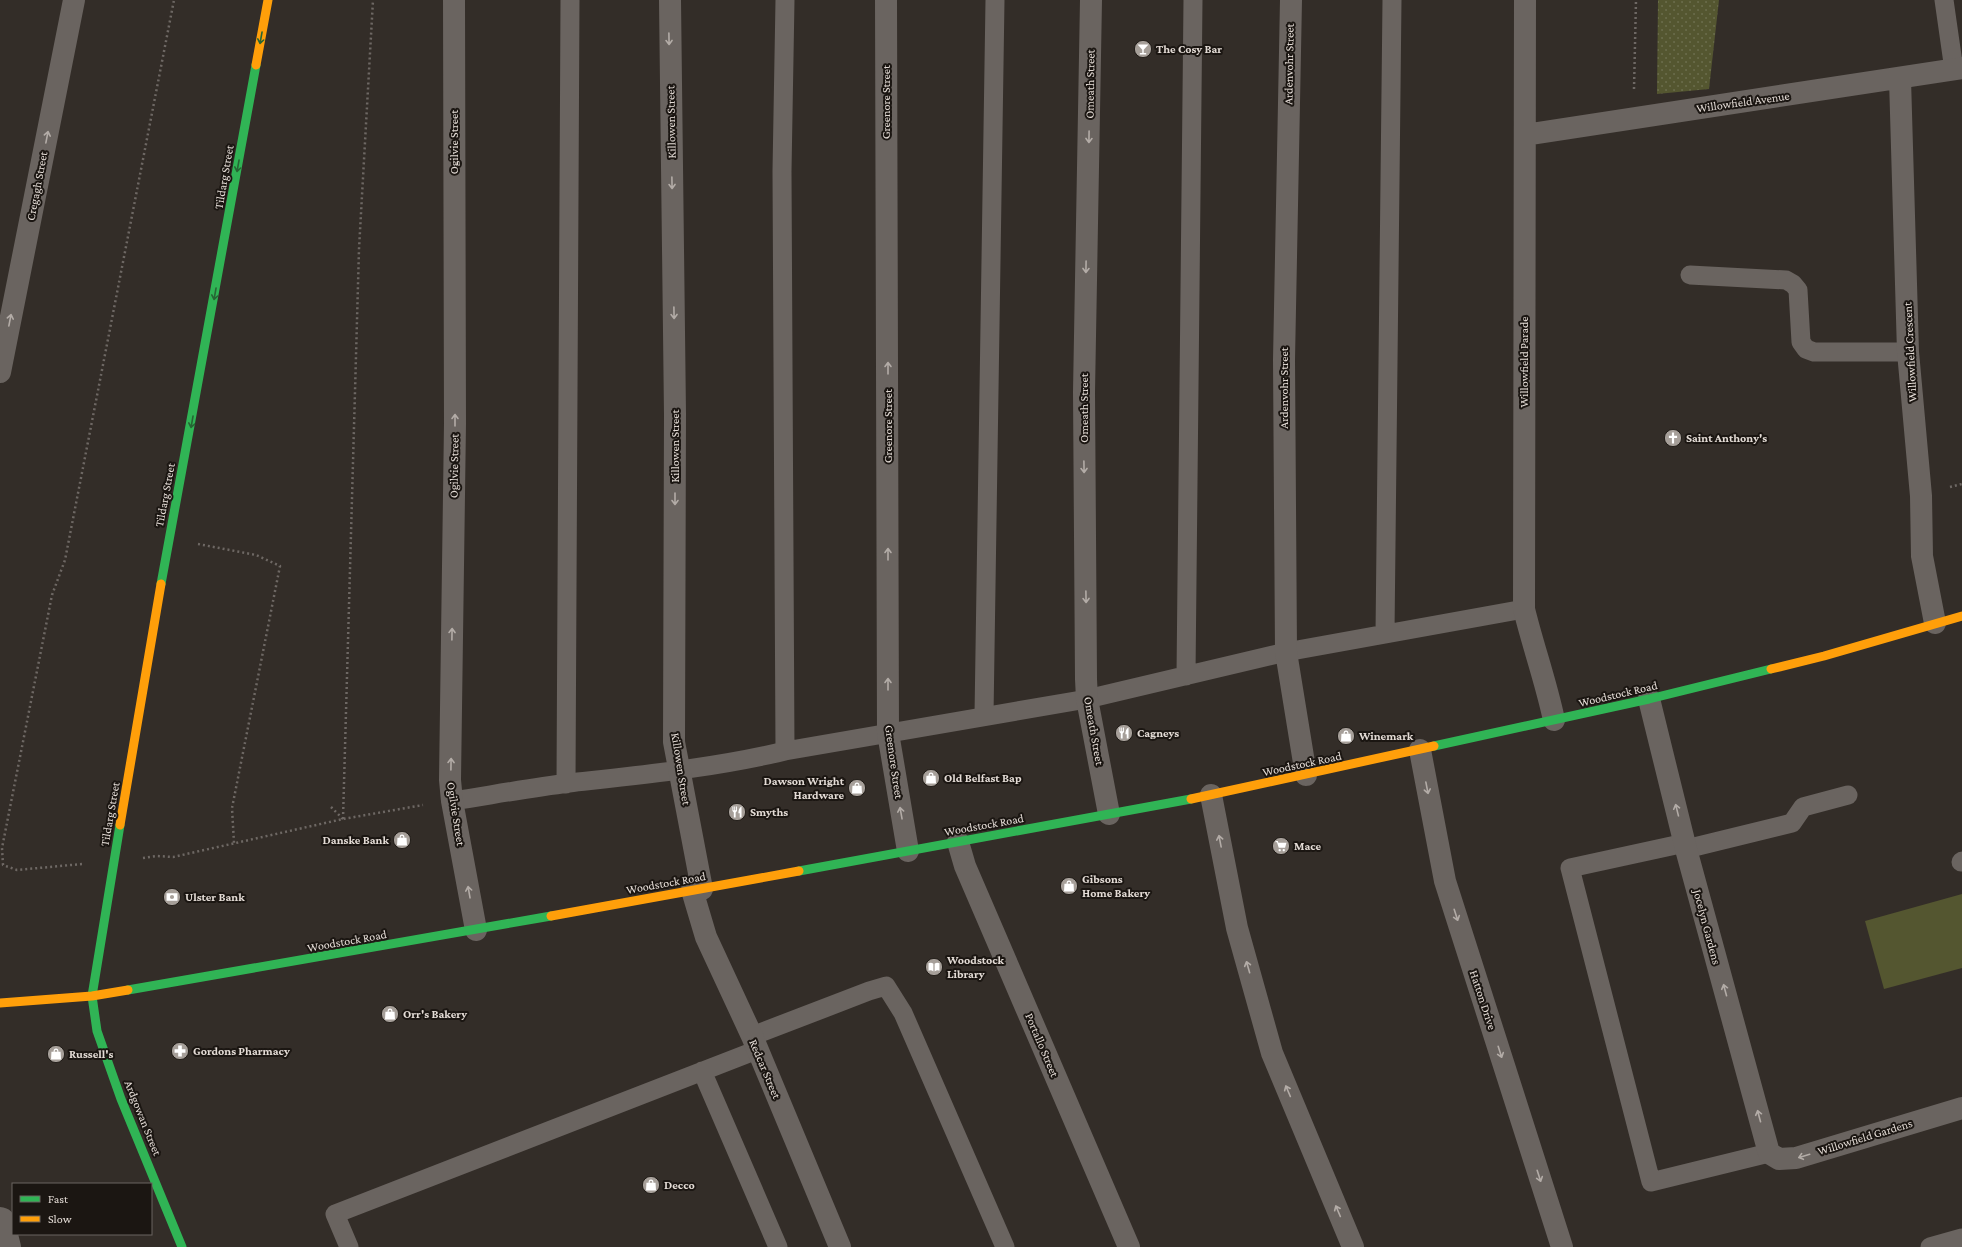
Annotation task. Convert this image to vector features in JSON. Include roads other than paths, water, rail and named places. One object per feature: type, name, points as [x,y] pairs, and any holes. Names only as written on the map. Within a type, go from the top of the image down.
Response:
[{"type":"street","name":"Cregagh Street","points":[[0,372],[74,0]]},
{"type":"street","name":"Tildarg Street","points":[[92,996],[113,862],[169,537],[268,0]]},
{"type":"street","name":"Ogilvie Street","points":[[454,0],[455,423],[450,780],[452,801],[476,930]]},
{"type":"street","name":"Killowen Street","points":[[670,0],[675,414],[674,742],[697,890]]},
{"type":"street","name":"Greenore Street","points":[[886,0],[888,733],[908,851]]},
{"type":"street","name":"Omeath Street","points":[[1091,0],[1084,392],[1087,699],[1109,814]]},
{"type":"street","name":"Ardenvohr Street","points":[[1290,0],[1284,360],[1286,652],[1306,775]]},
{"type":"street","name":"Willowfield Parade","points":[[1525,0],[1524,609],[1532,642],[1547,686],[1554,720]]},
{"type":"street","name":"Willowfield Avenue","points":[[1524,135],[1958,69]]},
{"type":"street","name":"Willowfield Crescent","points":[[1900,79],[1908,352],[1921,496],[1922,556],[1935,623]]},
{"type":"street","name":"Woodstock Road","points":[[0,1003],[92,996],[476,930],[1211,795],[1649,699],[1824,656],[1962,616]]},
{"type":"street","name":"Jocelyn Gardens","points":[[1649,699],[1686,846],[1769,1153]]},
{"type":"street","name":"Hatton Drive","points":[[1420,750],[1445,881],[1562,1247]]},
{"type":"street","points":[[1211,795],[1237,928],[1272,1053],[1353,1247]]},
{"type":"street","name":"Portallo Street","points":[[958,842],[965,866],[1129,1247]]},
{"type":"street","name":"Redcar Street","points":[[697,890],[706,937],[754,1043],[840,1247]]},
{"type":"street","name":"Ardgowan Street","points":[[92,996],[96,1031],[121,1099],[182,1247]]},
{"type":"street","name":"Willowfield Gardens","points":[[1769,1153],[1779,1159],[1796,1158],[1962,1108]]},
{"type":"street","points":[[0,1218],[4,1218],[10,1247]]},
{"type":"lane","points":[[566,784],[570,0]]},
{"type":"lane","points":[[784,751],[782,172],[785,0]]},
{"type":"lane","points":[[984,716],[995,0]]},
{"type":"lane","points":[[1186,676],[1193,0]]},
{"type":"lane","points":[[1385,634],[1392,0]]},
{"type":"lane","points":[[1944,0],[1958,69]]},
{"type":"lane","points":[[1690,276],[1786,280],[1793,284],[1798,290],[1801,342],[1806,348],[1814,352],[1908,352]]},
{"type":"lane","points":[[452,801],[566,784],[679,770],[755,758],[784,751],[1087,699],[1286,652],[1524,609]]},
{"type":"lane","points":[[1769,1153],[1652,1182],[1570,868],[1686,846],[1792,823],[1803,807],[1848,795]]},
{"type":"lane","points":[[349,1247],[335,1214],[702,1072],[754,1043],[869,991],[886,986],[903,1012],[1005,1247]]},
{"type":"lane","points":[[702,1072],[778,1247]]},
{"type":"lane","points":[[1930,1247],[1962,1238]]},
{"type":"place","name":"The Cosy Bar","points":[[1143,49]]},
{"type":"place","name":"Saint Anthony's","points":[[1673,438]]},
{"type":"place","name":"Cagneys","points":[[1124,733]]},
{"type":"place","name":"Winemark","points":[[1346,736]]},
{"type":"place","name":"Old Belfast Bap","points":[[931,778]]},
{"type":"place","name":"Dawson Wright Hardware","points":[[857,788]]},
{"type":"place","name":"Smyths","points":[[737,812]]},
{"type":"place","name":"Danske Bank","points":[[402,840]]},
{"type":"place","name":"Mace","points":[[1281,846]]},
{"type":"place","name":"Gibsons Home Bakery","points":[[1069,886]]},
{"type":"place","name":"Ulster Bank","points":[[172,897]]},
{"type":"place","name":"Woodstock Library","points":[[934,967]]},
{"type":"place","name":"Orr's Bakery","points":[[390,1014]]},
{"type":"place","name":"Gordons Pharmacy","points":[[180,1051]]},
{"type":"place","name":"Russell's","points":[[56,1054]]},
{"type":"place","name":"Decco","points":[[651,1185]]}]
